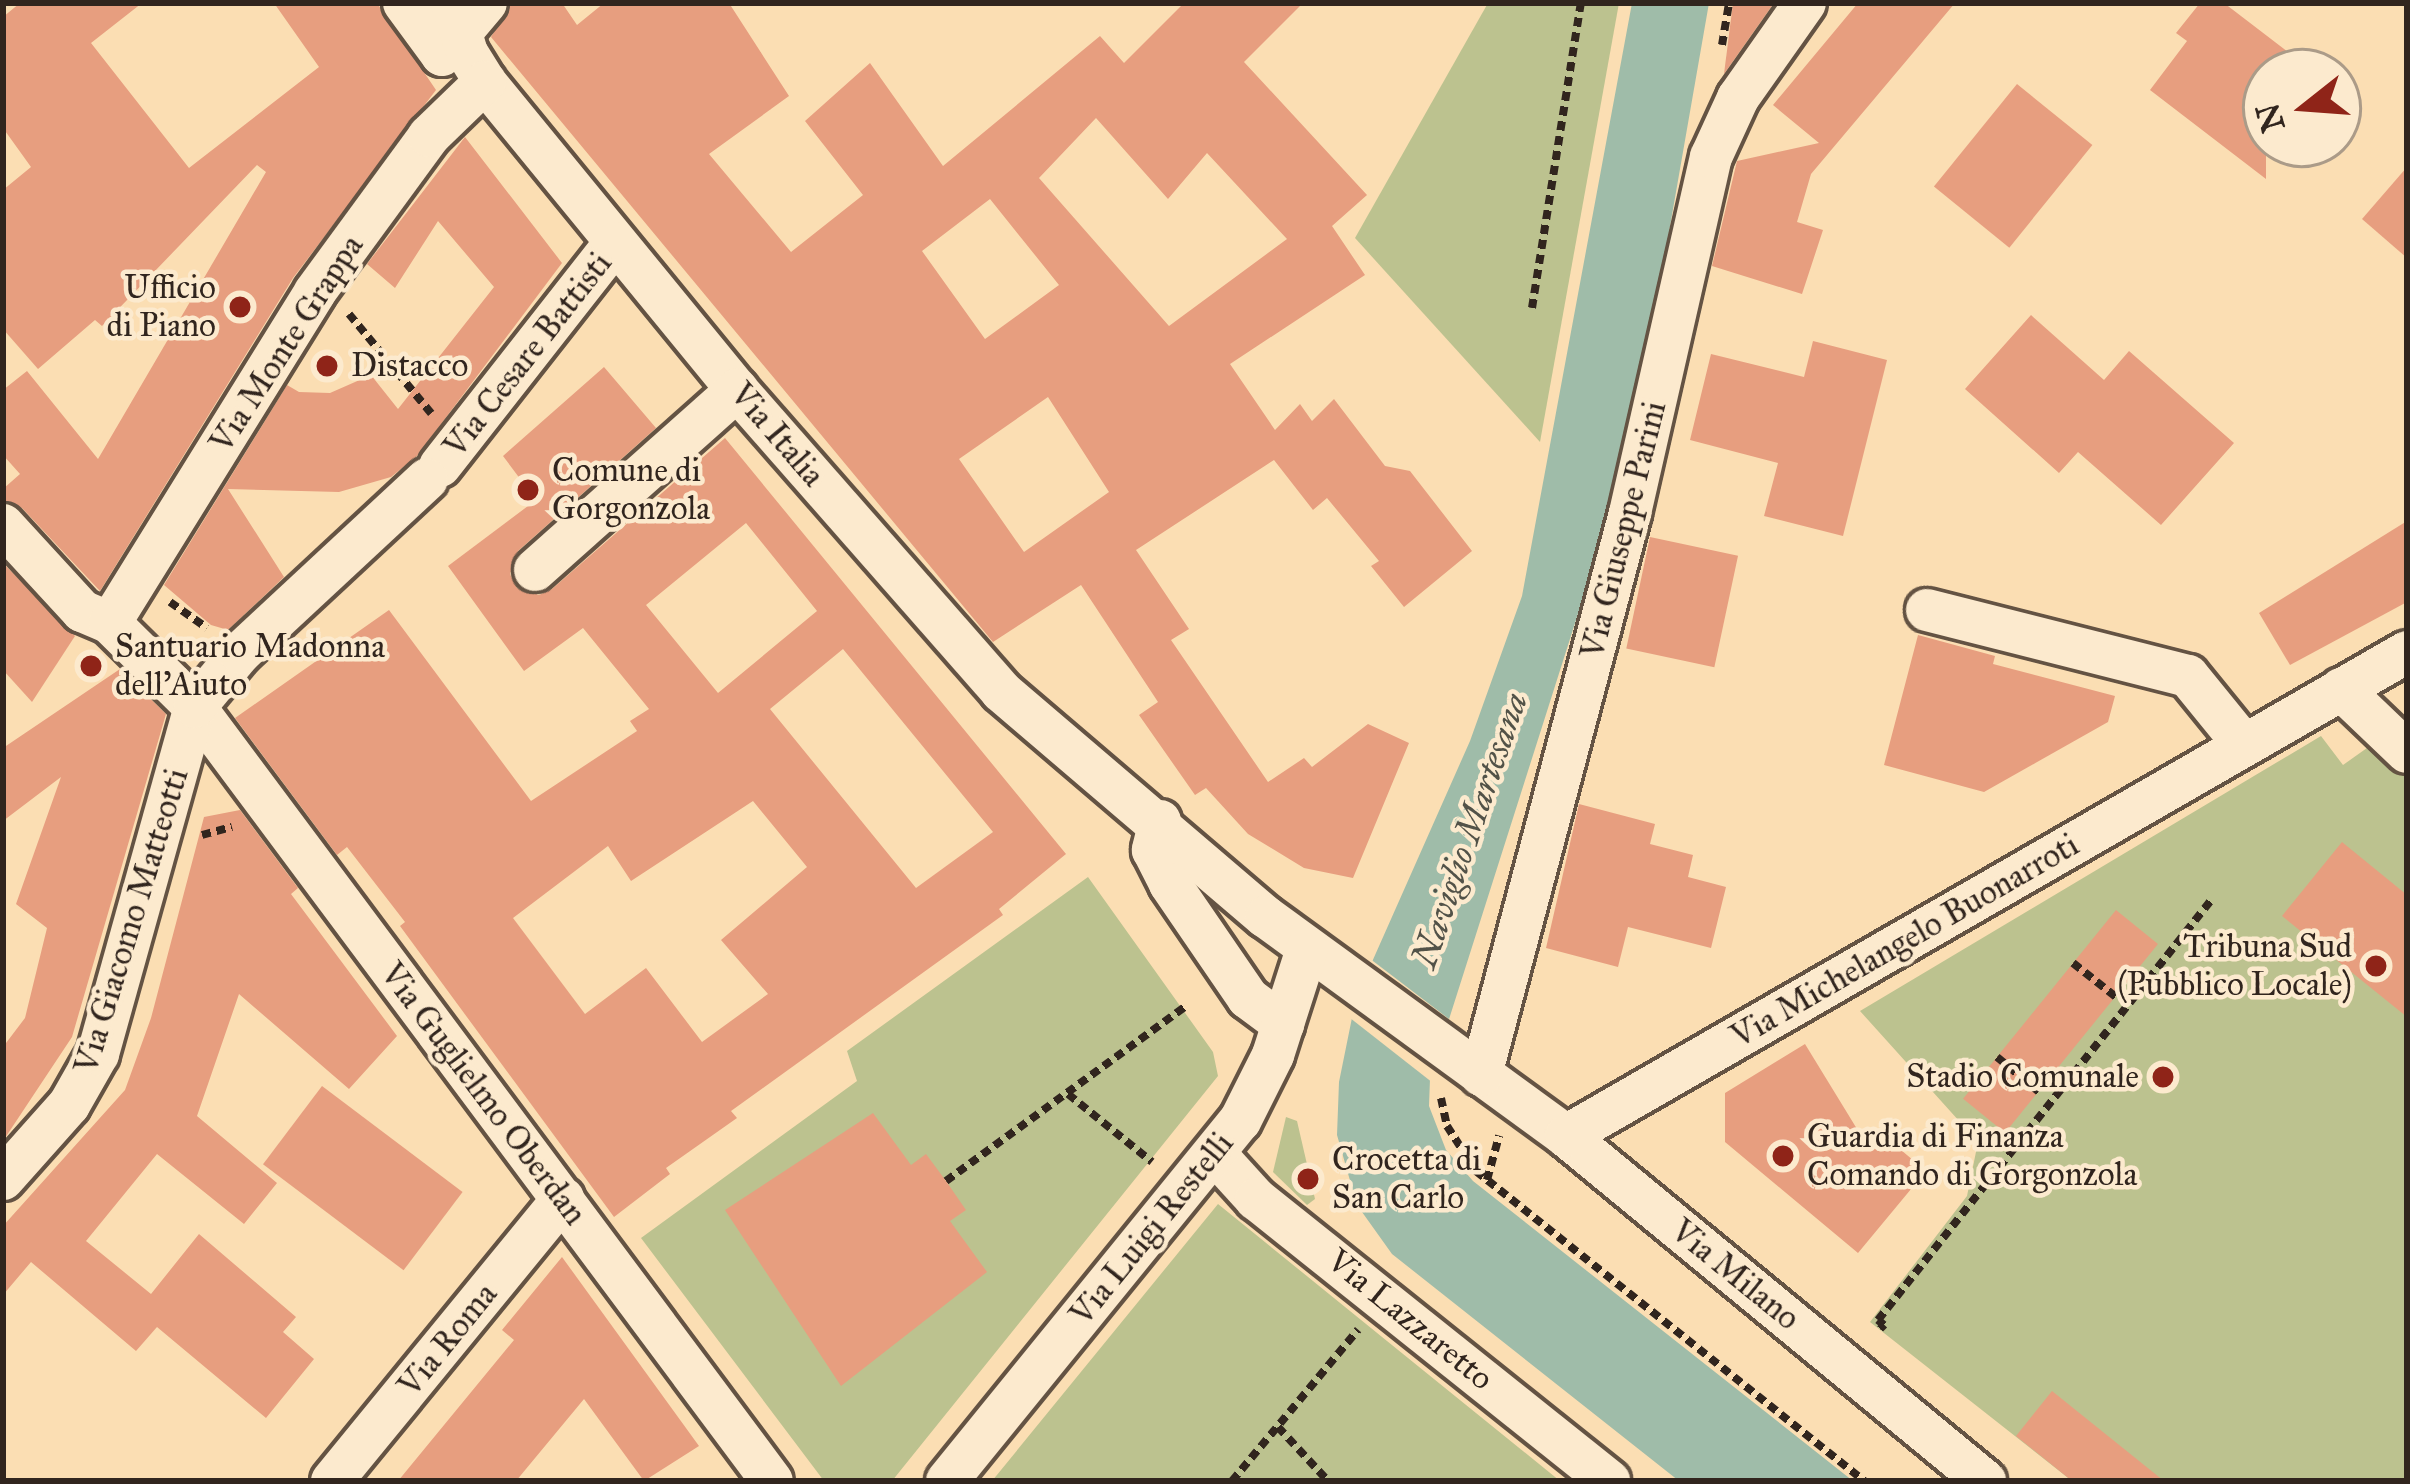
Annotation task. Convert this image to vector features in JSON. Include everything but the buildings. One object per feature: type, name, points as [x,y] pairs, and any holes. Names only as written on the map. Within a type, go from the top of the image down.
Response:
[{"type":"street","points":[[404,3],[442,55],[466,14]]},
{"type":"street","name":"Via Giuseppe Parini","points":[[1455,1070],[1630,513],[1711,157],[1738,98],[1805,3]]},
{"type":"street","name":"Via Italia","points":[[466,14],[484,82],[737,390],[1000,691],[1351,981]]},
{"type":"street","name":"Via Monte Grappa","points":[[110,623],[321,284],[429,136],[484,82]]},
{"type":"street","name":"Via Cesare Battisti","points":[[195,707],[240,653],[442,464],[615,243]]},
{"type":"street","points":[[535,570],[737,390]]},
{"type":"street","name":"Via Guglielmo Oberdan","points":[[3,525],[82,611],[110,623],[195,707],[772,1481]]},
{"type":"street","points":[[1927,610],[2188,676],[2245,745]]},
{"type":"street","name":"Via Michelangelo Buonarroti","points":[[1566,1136],[2407,652]]},
{"type":"street","points":[[2341,689],[2407,752]]},
{"type":"street","name":"Via Giacomo Matteotti","points":[[3,1178],[69,1105],[98,1054],[195,707]]},
{"type":"street","points":[[1160,821],[1153,850],[1170,884],[1248,998],[1282,1024]]},
{"type":"street","name":"Via Luigi Restelli","points":[[947,1481],[1215,1154],[1252,1102],[1307,949]]},
{"type":"street","name":"Via Milano","points":[[1351,981],[1455,1070],[1566,1136],[1984,1481]]},
{"type":"street","name":"Via Lazzaretto","points":[[1215,1154],[1256,1198],[1610,1481]]},
{"type":"street","name":"Via Roma","points":[[332,1481],[563,1199]]},
{"type":"path","points":[[1532,308],[1581,3]]},
{"type":"path","points":[[321,284],[374,340],[442,464]]},
{"type":"path","points":[[137,580],[223,639]]},
{"type":"path","points":[[198,853],[203,832],[235,826],[248,844]]},
{"type":"path","points":[[1880,1329],[1884,1325],[1878,1320],[2212,899]]},
{"type":"path","points":[[2073,963],[2116,997]]},
{"type":"path","points":[[946,1181],[1186,1006]]},
{"type":"path","points":[[1997,1057],[2039,1092]]},
{"type":"path","points":[[1455,1070],[1447,1126],[1476,1171],[1865,1481]]},
{"type":"path","points":[[1068,1094],[1158,1167]]},
{"type":"path","points":[[1232,1481],[1384,1299]]},
{"type":"path","points":[[1278,1427],[1328,1481]]},
{"type":"green space","points":[[1488,3],[1619,3],[1540,442],[1355,238]]},
{"type":"green space","name":"Stadio Comunale","points":[[2321,736],[2343,765],[2374,743],[2407,774],[2407,1481],[2072,1481],[1870,1322],[1967,1196],[1978,1142],[1860,1011]]},
{"type":"green space","points":[[1088,877],[1213,1052],[1218,1076],[892,1481],[824,1481],[641,1238],[857,1081],[847,1051]]},
{"type":"green space","points":[[1286,1117],[1297,1121],[1315,1199],[1307,1205],[1273,1172]]},
{"type":"green space","points":[[1218,1204],[1387,1341],[1560,1481],[992,1481]]},
{"type":"water","name":"Naviglio Martesana","points":[[1632,3],[1709,3],[1632,444],[1430,1079],[1429,1106],[1446,1150],[1473,1181],[1853,1481],[1679,1481],[1392,1254],[1357,1205],[1337,1135],[1339,1082],[1356,998],[1470,741],[1522,596]]},
{"type":"pier","points":[[1369,958],[1449,1019],[1433,1083],[1345,1014]]},
{"type":"place","name":"Ufficio di Piano","points":[[240,307]]},
{"type":"place","name":"Distacco","points":[[327,366]]},
{"type":"place","name":"Comune di Gorgonzola","points":[[528,490]]},
{"type":"place","name":"Santuario Madonna dell'Aiuto","points":[[91,666]]},
{"type":"place","name":"Tribuna Sud (Pubblico Locale)","points":[[2376,966]]},
{"type":"place","name":"Stadio Comunale","points":[[2163,1077]]},
{"type":"place","name":"Guardia di Finanza Comando di Gorgonzola","points":[[1783,1156]]},
{"type":"place","name":"Crocetta di San Carlo","points":[[1308,1179]]}]
